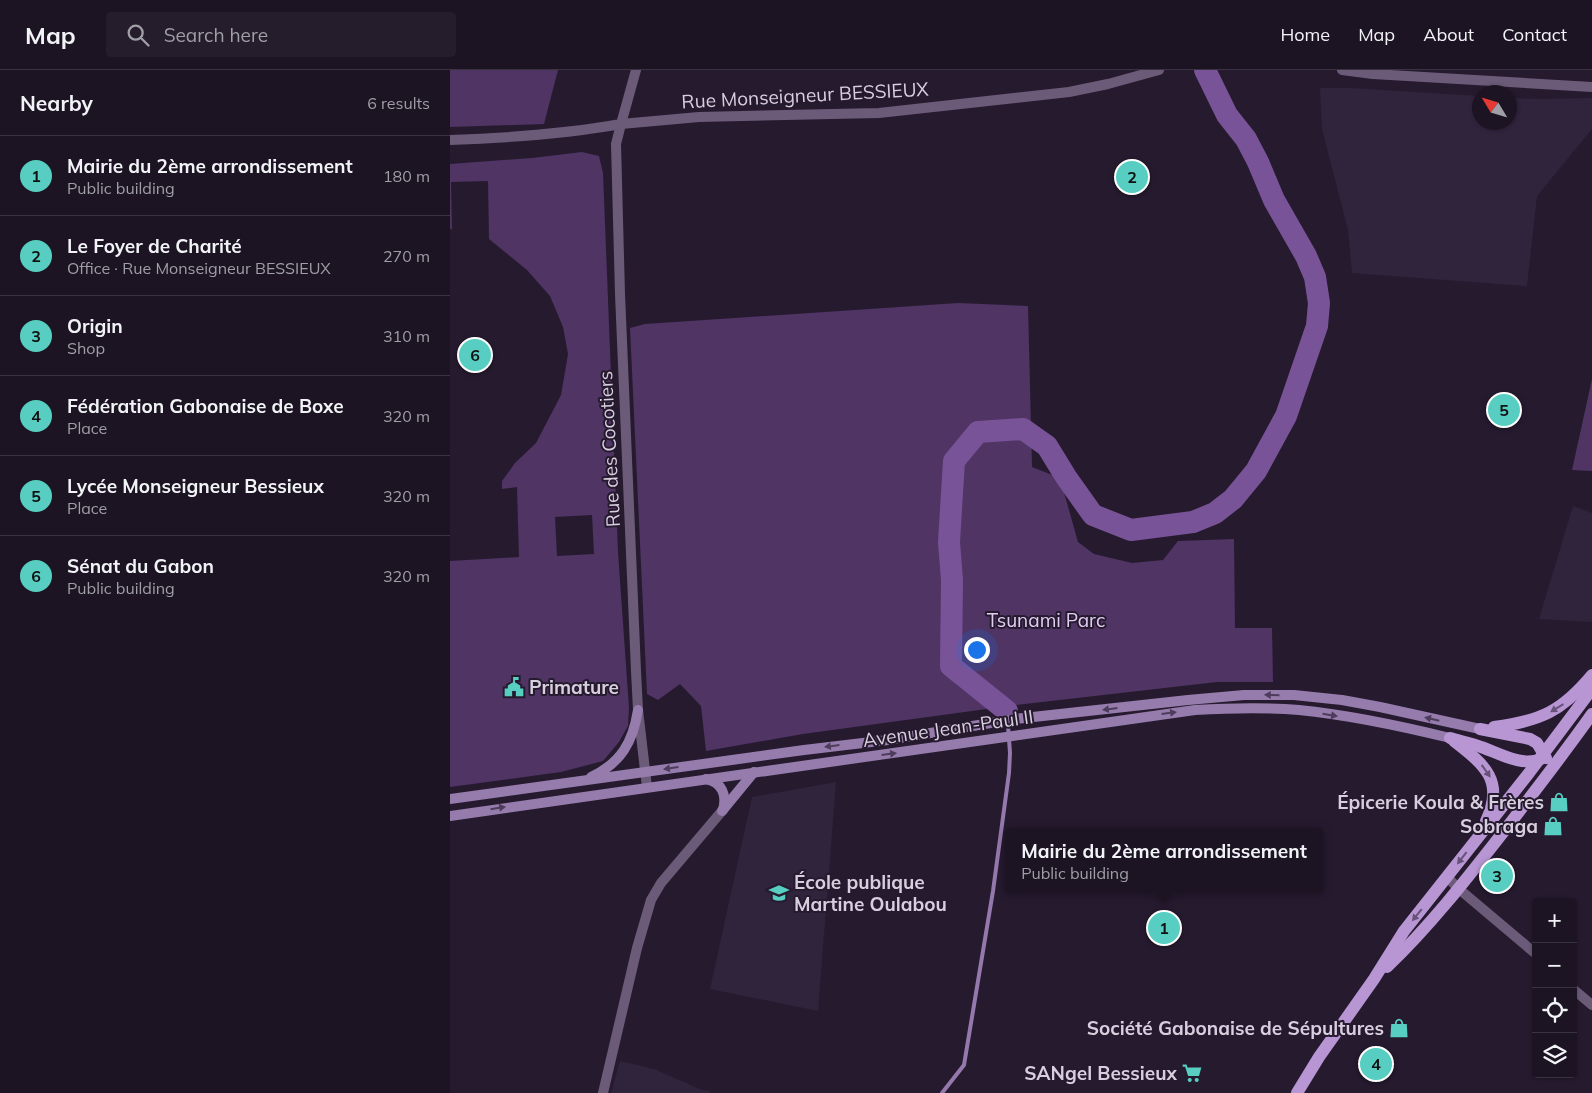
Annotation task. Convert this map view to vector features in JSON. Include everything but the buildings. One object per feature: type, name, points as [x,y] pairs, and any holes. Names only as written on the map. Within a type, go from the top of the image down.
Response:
[{"type":"main road","points":[[1480,729],[1520,723],[1546,715],[1571,698],[1592,675]]},
{"type":"main road","points":[[1297,1093],[1404,931],[1542,757],[1592,689]]},
{"type":"main road","name":"Avenue Jean-Paul II","points":[[450,799],[888,740],[1001,721],[1244,695],[1294,695],[1342,700],[1480,729]]},
{"type":"main road","name":"Avenue Jean-Paul II","points":[[450,816],[754,772],[1017,737],[1164,713],[1250,708],[1312,712],[1450,738]]},
{"type":"main road","points":[[1450,738],[1528,762],[1556,751],[1567,741],[1592,708]]},
{"type":"main road","points":[[579,782],[609,767],[623,752],[632,738],[638,710]]},
{"type":"main road","points":[[1374,979],[1415,940],[1459,889],[1592,714]]},
{"type":"main road","points":[[1468,877],[1476,862],[1544,771],[1546,760],[1542,757],[1537,743],[1530,739],[1480,729]]},
{"type":"main road","points":[[1450,738],[1479,762],[1493,783],[1493,804],[1476,840]]},
{"type":"main road","points":[[722,811],[754,772]]},
{"type":"main road","points":[[706,779],[716,782],[722,789],[724,794],[722,811]]},
{"type":"street","name":"Rue des Cocotiers","points":[[636,70],[616,144],[616,156],[638,710],[647,787]]},
{"type":"street","name":"Rue Monseigneur BESSIEUX","points":[[450,140],[586,131],[621,124],[699,117],[879,113],[1069,92],[1159,70]]},
{"type":"street","points":[[1342,70],[1373,74],[1442,74],[1592,87]]},
{"type":"street","points":[[603,1093],[636,948],[651,900],[661,884],[722,811]]},
{"type":"street","points":[[1447,877],[1532,951]]},
{"type":"street","points":[[1577,992],[1592,1005]]},
{"type":"shaded area","points":[[1320,88],[1351,88],[1472,96],[1472,130],[1517,130],[1517,98],[1592,98],[1592,129],[1537,196],[1527,286],[1352,273],[1348,230],[1322,129]]},
{"type":"shaded area","points":[[1573,506],[1592,513],[1592,622],[1539,619]]},
{"type":"shaded area","name":"École publique Martine Oulabou","points":[[836,782],[818,1011],[710,989],[752,797]]},
{"type":"shaded area","points":[[620,1061],[654,1069],[702,1090],[710,1091],[710,1093],[611,1093]]},
{"type":"green space","points":[[450,70],[558,70],[544,124],[450,127]]},
{"type":"green space","points":[[582,152],[599,156],[603,173],[618,552],[629,708],[628,726],[619,742],[603,761],[561,772],[450,787],[450,561],[519,557],[517,487],[502,489],[502,481],[515,463],[536,443],[561,395],[568,354],[563,327],[550,296],[527,270],[489,239],[488,181],[451,182],[452,230],[450,228],[450,164]],"holes":[[[592,515],[594,554],[557,556],[555,517]]]},
{"type":"green space","name":"Tsunami Parc","points":[[958,303],[1028,306],[1032,467],[1060,478],[1078,542],[1094,554],[1132,563],[1163,560],[1178,541],[1234,539],[1235,628],[1272,628],[1273,682],[1217,682],[1016,705],[803,734],[706,751],[701,706],[680,684],[658,700],[647,694],[630,328],[645,324]]},
{"type":"green space","points":[[1592,379],[1592,471],[1572,470]]},
{"type":"waterway","points":[[1007,711],[951,666],[952,580],[949,542],[954,461],[978,432],[1023,429],[1047,446],[1093,515],[1131,530],[1193,522],[1215,513],[1233,499],[1256,471],[1286,416],[1317,326],[1319,303],[1315,277],[1306,256],[1274,200],[1246,139],[1227,115],[1205,70]]},
{"type":"waterway","points":[[942,1093],[964,1065],[993,891],[1009,773],[1010,753],[1007,711]]},
{"type":"place","name":"Le Foyer de Charité","points":[[1132,177]]},
{"type":"place","name":"Sénat du Gabon","points":[[475,355]]},
{"type":"place","name":"Lycée Monseigneur Bessieux","points":[[1504,410]]},
{"type":"place","name":"Primature","points":[[514,687]]},
{"type":"place","name":"Épicerie Koula & Frères","points":[[1559,802]]},
{"type":"place","name":"Sobraga","points":[[1553,826]]},
{"type":"place","name":"Origin","points":[[1497,876]]},
{"type":"place","name":"École publique Martine Oulabou","points":[[779,893]]},
{"type":"place","name":"Mairie du 2ème arrondissement","points":[[1164,928]]},
{"type":"place","name":"Société Gabonaise de Sépultures","points":[[1399,1028]]},
{"type":"place","name":"Fédération Gabonaise de Boxe","points":[[1376,1064]]},
{"type":"place","name":"SANgel Bessieux","points":[[1192,1073]]}]
